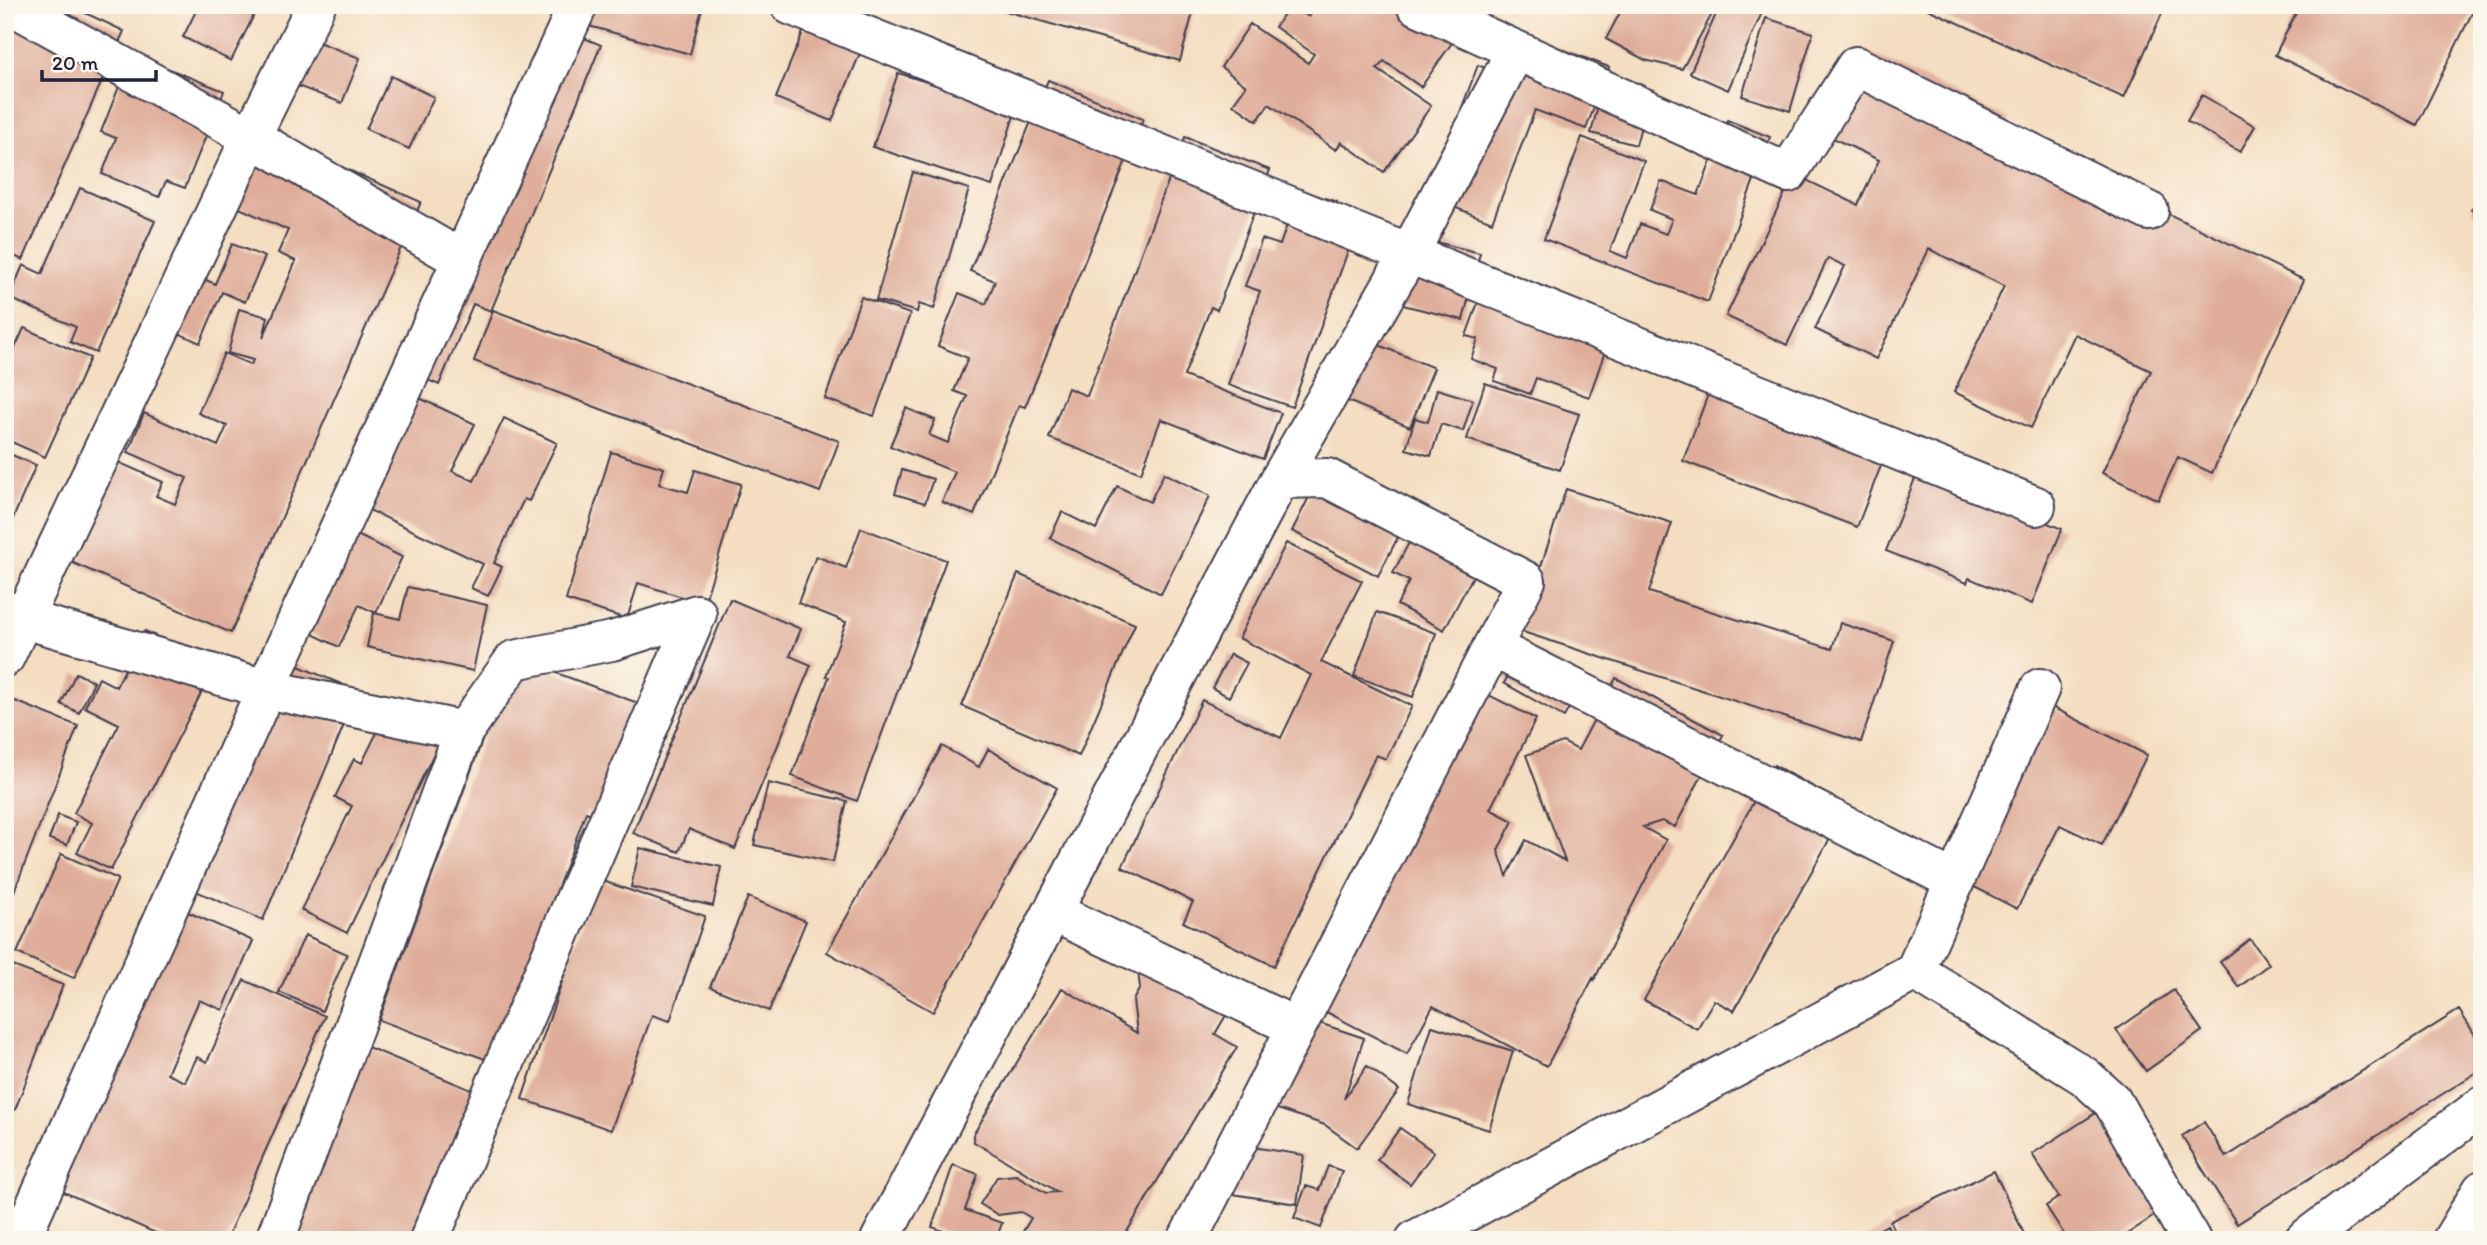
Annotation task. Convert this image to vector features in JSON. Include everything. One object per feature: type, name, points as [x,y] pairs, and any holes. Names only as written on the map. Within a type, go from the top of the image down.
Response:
[{"type":"street","points":[[11,5],[251,137],[462,260]]},
{"type":"street","points":[[5,657],[14,614],[316,5]]},
{"type":"street","points":[[20,1240],[266,689],[578,5]]},
{"type":"street","points":[[790,5],[2036,506]]},
{"type":"street","points":[[1416,5],[1788,173],[1856,66],[2149,211]]},
{"type":"street","points":[[880,1240],[1280,479],[1409,254],[1516,50]]},
{"type":"street","points":[[1187,1240],[1526,581],[1327,478],[1280,479]]},
{"type":"street","points":[[14,614],[266,689],[464,731]]},
{"type":"street","points":[[275,1240],[464,731],[514,660],[612,641],[697,614],[429,1240]]},
{"type":"street","points":[[1492,647],[1955,881]]},
{"type":"street","points":[[1415,1240],[1915,971],[2040,688]]},
{"type":"street","points":[[1052,912],[1296,1027]]},
{"type":"street","points":[[1915,971],[2084,1076],[2112,1101],[2191,1240]]},
{"type":"street","points":[[2304,1240],[2482,1106]]},
{"type":"street","points":[[2452,1240],[2482,1190]]},
{"type":"building","points":[[24,5],[68,5],[124,31],[23,260],[5,252],[5,47]]},
{"type":"building","points":[[199,5],[259,5],[231,61],[183,37]]},
{"type":"building","points":[[575,5],[703,5],[690,54],[571,21]]},
{"type":"building","points":[[814,5],[871,27],[832,121],[776,98]]},
{"type":"building","points":[[985,5],[1195,5],[1180,61]]},
{"type":"building","points":[[1290,5],[1309,17],[1318,5],[1459,5],[1472,14],[1421,87],[1384,61],[1377,69],[1431,106],[1384,172],[1341,142],[1336,150],[1269,104],[1257,121],[1233,104],[1246,86],[1221,67],[1250,24],[1308,63],[1314,54],[1275,27]]},
{"type":"building","points":[[1624,5],[1717,5],[1682,69],[1645,60],[1606,39]]},
{"type":"building","points":[[1720,5],[1758,5],[1764,8],[1728,90],[1690,73]]},
{"type":"building","points":[[1919,5],[2161,5],[2165,7],[2124,98]]},
{"type":"building","points":[[2300,5],[2476,5],[2417,125],[2275,55]]},
{"type":"building","points":[[1766,18],[1813,33],[1790,111],[1742,96]]},
{"type":"building","points":[[555,26],[601,45],[491,311],[473,304],[439,385],[412,373]]},
{"type":"building","points":[[1519,33],[1609,67],[1586,129],[1535,110],[1492,222],[1428,197],[1478,65],[1503,75]]},
{"type":"building","points":[[305,37],[360,58],[342,103],[287,82]]},
{"type":"building","points":[[1858,47],[2009,119],[2003,133],[2304,280],[2212,473],[2178,457],[2158,500],[2102,473],[2151,371],[2075,334],[2031,428],[1954,392],[2004,286],[1929,249],[1876,359],[1815,329],[1845,266],[1828,258],[1787,345],[1726,316],[1794,174],[1858,205],[1879,160],[1818,131]]},
{"type":"building","points":[[132,54],[224,91],[185,188],[166,181],[159,197],[102,174],[116,138],[101,132]]},
{"type":"building","points":[[898,73],[955,91],[1021,93],[992,186],[873,147]]},
{"type":"building","points":[[391,76],[434,97],[409,149],[366,129]]},
{"type":"building","points":[[1048,80],[1143,119],[1025,407],[1019,405],[974,515],[942,502],[955,472],[890,446],[906,408],[935,420],[929,435],[948,443],[967,396],[954,391],[968,358],[938,346],[959,293],[986,304],[995,281],[970,271]]},
{"type":"building","points":[[1603,87],[1648,99],[1636,145],[1591,133]]},
{"type":"building","points":[[2202,95],[2255,126],[2240,152],[2187,121]]},
{"type":"building","points":[[1727,120],[1770,137],[1708,302],[1544,239],[1582,137],[1644,161],[1610,251],[1627,258],[1640,224],[1666,234],[1672,219],[1650,210],[1661,181],[1698,195]]},
{"type":"building","points":[[258,130],[421,202],[231,633],[62,558],[107,457],[163,482],[156,496],[175,504],[187,478],[128,452],[144,413],[218,446],[227,426],[198,413],[224,353],[251,365],[253,360],[228,353],[239,309],[268,317],[263,338],[296,261],[278,253],[288,230],[226,202]]},
{"type":"building","points":[[1185,137],[1270,170],[1217,310],[1211,307],[1184,376],[1281,413],[1263,459],[1161,419],[1141,473],[1049,438],[1068,388],[1087,396]]},
{"type":"building","points":[[913,172],[969,189],[934,309],[919,304],[917,312],[876,300]]},
{"type":"building","points":[[80,188],[155,221],[96,353],[70,342],[76,327],[9,298],[23,265],[42,274]]},
{"type":"building","points":[[1299,190],[1337,202],[1329,225],[1354,234],[1292,407],[1228,385],[1260,291],[1245,286],[1262,239],[1280,245]]},
{"type":"building","points":[[2482,192],[2482,216],[2471,210]]},
{"type":"building","points":[[1408,235],[1480,253],[1463,320],[1391,302]]},
{"type":"building","points":[[232,244],[265,257],[245,302],[222,292],[200,343],[167,328],[190,273],[215,284]]},
{"type":"building","points":[[1488,275],[1613,329],[1589,397],[1536,378],[1530,394],[1494,381],[1498,369],[1471,359],[1478,339],[1466,336]]},
{"type":"building","points":[[861,297],[910,314],[874,416],[825,399]]},
{"type":"building","points":[[493,310],[839,441],[820,492],[474,361]]},
{"type":"building","points":[[24,328],[90,358],[45,457],[5,439],[5,386],[10,376],[5,374],[5,370]]},
{"type":"building","points":[[1362,338],[1434,368],[1410,427],[1338,397]]},
{"type":"building","points":[[1718,368],[1893,435],[1857,527],[1683,461]]},
{"type":"building","points":[[1485,383],[1579,414],[1560,470],[1467,439]]},
{"type":"building","points":[[396,387],[475,424],[452,471],[474,481],[504,418],[557,443],[529,501],[524,499],[494,563],[502,567],[488,596],[471,588],[483,564],[359,505],[347,530],[402,557],[376,613],[359,605],[339,647],[286,621]]},
{"type":"building","points":[[1437,389],[1473,400],[1463,431],[1441,424],[1431,456],[1406,449],[1415,418],[1428,422]]},
{"type":"building","points":[[5,452],[36,465],[5,537]]},
{"type":"building","points":[[611,452],[664,468],[659,484],[688,492],[695,470],[741,484],[704,604],[638,583],[627,619],[566,600]]},
{"type":"building","points":[[1922,461],[2000,503],[2062,529],[2032,604],[1969,578],[1967,583],[1886,551]]},
{"type":"building","points":[[1323,469],[1410,514],[1378,576],[1292,531]]},
{"type":"building","points":[[902,470],[933,479],[925,503],[895,494]]},
{"type":"building","points":[[1164,473],[1210,496],[1161,594],[1050,538],[1062,512],[1096,529],[1117,486],[1150,502]]},
{"type":"building","points":[[1566,489],[1672,523],[1649,592],[1832,649],[1840,623],[1894,641],[1861,742],[1520,631]]},
{"type":"building","points":[[861,528],[946,560],[857,801],[792,776],[829,677],[826,676],[846,622],[798,603],[816,556],[846,568]]},
{"type":"building","points":[[1415,531],[1479,565],[1444,630],[1397,605],[1409,581],[1393,573]]},
{"type":"building","points":[[1286,543],[1362,581],[1321,662],[1412,706],[1386,759],[1376,755],[1274,966],[1183,922],[1193,902],[1122,867],[1202,700],[1281,738],[1311,675],[1239,638]]},
{"type":"building","points":[[1018,574],[1135,624],[1079,756],[962,706]]},
{"type":"building","points":[[408,587],[487,605],[473,671],[367,647],[374,613],[400,619]]},
{"type":"building","points":[[730,599],[801,629],[790,656],[811,665],[735,849],[689,829],[679,852],[633,833]]},
{"type":"building","points":[[1377,612],[1436,633],[1413,697],[1354,676]]},
{"type":"building","points":[[145,631],[215,666],[111,870],[77,853],[92,823],[74,813],[119,724],[85,707],[99,678],[116,687]]},
{"type":"building","points":[[1525,646],[1585,679],[1564,717],[1504,683]]},
{"type":"building","points":[[265,652],[358,691],[263,920],[170,880]]},
{"type":"building","points":[[1230,654],[1247,663],[1229,697],[1212,688]]},
{"type":"building","points":[[513,657],[638,703],[596,816],[586,812],[493,1062],[379,1020]]},
{"type":"building","points":[[76,673],[94,682],[79,713],[61,704]]},
{"type":"building","points":[[1616,678],[1723,735],[1675,827],[1662,821],[1643,827],[1666,840],[1547,1066],[1433,1006],[1407,1054],[1313,1005],[1483,692],[1536,719],[1490,809],[1513,821],[1498,850],[1507,876],[1526,840],[1565,861],[1526,755],[1563,742],[1578,750]]},
{"type":"building","points":[[5,697],[78,726],[5,915]]},
{"type":"building","points":[[2040,701],[2147,755],[2102,845],[2060,825],[2017,909],[1953,876]]},
{"type":"building","points":[[387,712],[441,739],[347,933],[301,910],[352,806],[335,797],[354,759],[362,763]]},
{"type":"building","points":[[942,746],[979,767],[988,749],[1057,788],[933,1012],[827,952]]},
{"type":"building","points":[[1774,765],[1848,806],[1734,1011],[1714,1000],[1697,1029],[1644,1000]]},
{"type":"building","points":[[768,783],[847,801],[833,862],[754,845]]},
{"type":"building","points":[[58,815],[76,822],[67,845],[49,839]]},
{"type":"building","points":[[640,848],[721,867],[713,906],[631,887]]},
{"type":"building","points":[[61,854],[118,879],[74,978],[17,953]]},
{"type":"building","points":[[597,879],[705,916],[670,1021],[652,1015],[611,1130],[522,1099]]},
{"type":"building","points":[[748,897],[806,921],[769,1011],[710,987]]},
{"type":"building","points":[[161,900],[253,941],[223,1010],[199,1000],[167,1074],[185,1082],[197,1057],[207,1062],[244,980],[325,1016],[226,1240],[171,1240],[37,1180]]},
{"type":"building","points":[[305,935],[347,954],[322,1011],[279,992]]},
{"type":"building","points":[[1134,936],[1236,998],[1215,1034],[1237,1047],[1122,1240],[1018,1240],[1031,1218],[1021,1212],[998,1215],[980,1204],[997,1177],[1016,1175],[1046,1193],[1058,1192],[974,1142],[973,1135],[1062,988],[1137,1033],[1133,1000],[1140,988]]},
{"type":"building","points":[[2250,939],[2269,964],[2239,987],[2220,962]]},
{"type":"building","points":[[5,963],[63,985],[15,1110],[5,1106]]},
{"type":"building","points":[[2174,990],[2202,1031],[2146,1071],[2116,1030]]},
{"type":"building","points":[[2459,1010],[2482,1046],[2482,1069],[2237,1224],[2182,1136],[2204,1122],[2226,1157]]},
{"type":"building","points":[[1289,1013],[1364,1038],[1344,1099],[1367,1066],[1399,1090],[1357,1148],[1325,1125],[1254,1101]]},
{"type":"building","points":[[1432,1026],[1513,1051],[1489,1130],[1408,1104]]},
{"type":"building","points":[[353,1041],[479,1093],[419,1240],[272,1240]]},
{"type":"building","points":[[2096,1113],[2160,1212],[2118,1240],[2068,1240],[2046,1206],[2059,1197],[2032,1154]]},
{"type":"building","points":[[1400,1128],[1434,1152],[1410,1184],[1377,1160]]},
{"type":"building","points":[[1226,1143],[1304,1155],[1297,1204],[1219,1192]]},
{"type":"building","points":[[953,1165],[978,1174],[965,1210],[1002,1223],[996,1240],[968,1240],[932,1227]]},
{"type":"building","points":[[1328,1166],[1342,1171],[1321,1228],[1294,1218],[1306,1186],[1319,1190]]},
{"type":"building","points":[[1994,1171],[2027,1240],[1899,1240],[1890,1221]]},
{"type":"building","points":[[1887,1225],[1896,1240],[1861,1240]]}]
